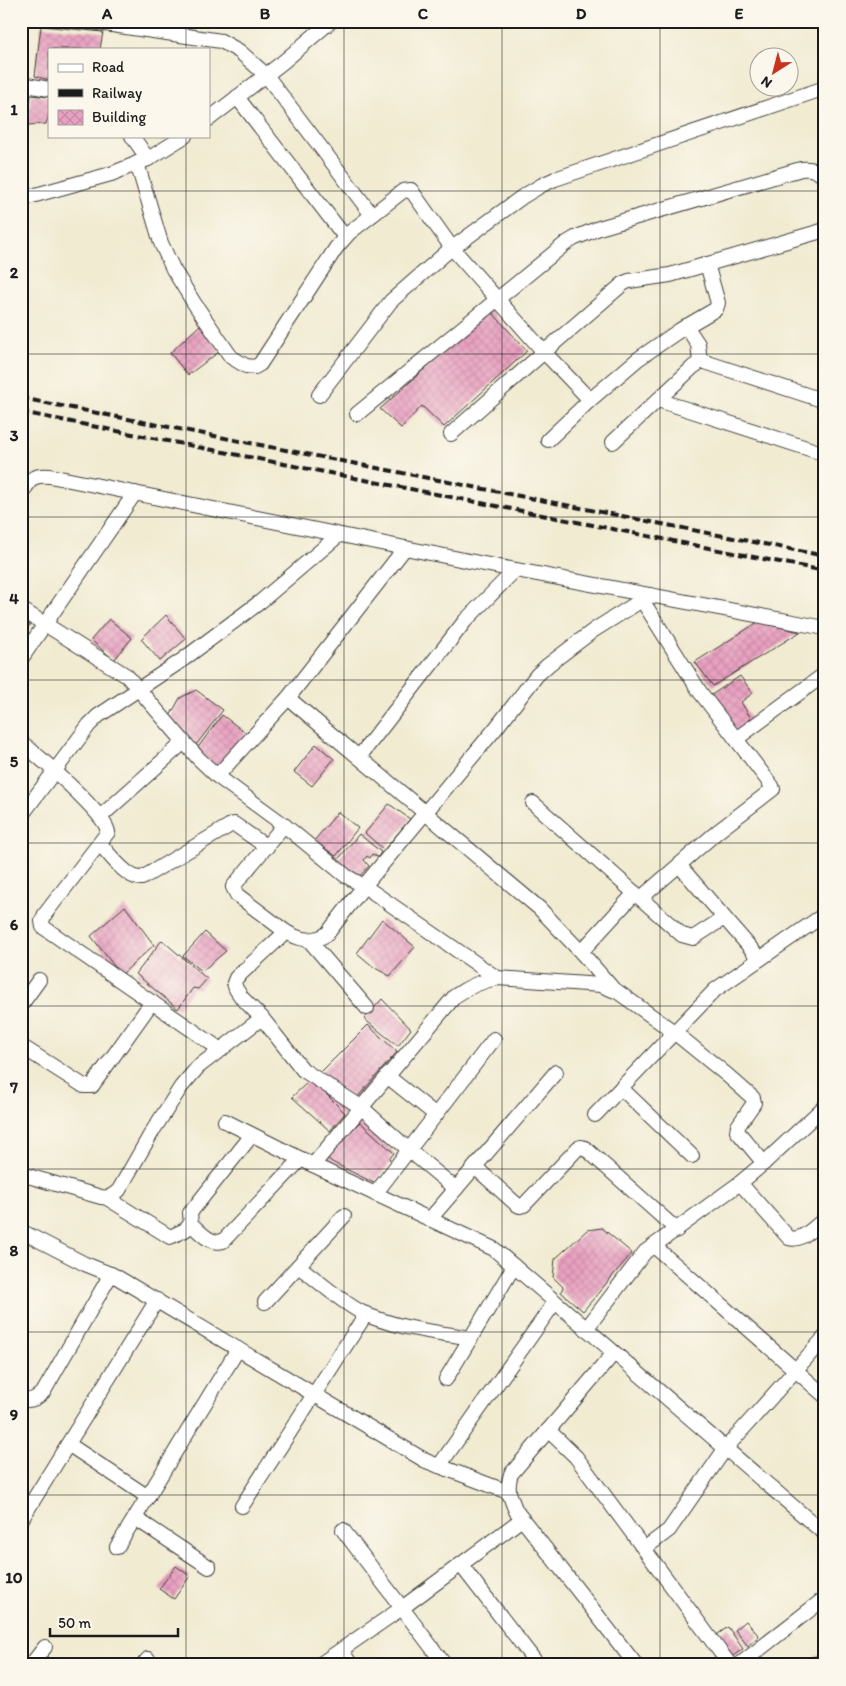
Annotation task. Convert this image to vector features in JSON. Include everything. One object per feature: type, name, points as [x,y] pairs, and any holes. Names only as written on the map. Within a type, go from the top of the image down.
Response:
[{"type":"street","points":[[85,21],[221,41],[239,50],[266,75],[372,215]]},
{"type":"street","points":[[210,118],[331,21]]},
{"type":"street","points":[[21,84],[48,89]]},
{"type":"street","points":[[319,394],[391,301],[452,248],[542,184],[825,88]]},
{"type":"street","points":[[237,97],[345,237]]},
{"type":"street","points":[[133,138],[142,161],[161,244],[173,269],[231,357],[246,366],[255,367],[260,364],[345,237],[403,191],[411,190],[452,248],[544,352],[590,400]]},
{"type":"street","points":[[21,199],[111,174],[142,161],[182,138]]},
{"type":"street","points":[[357,414],[565,244],[575,238],[599,228],[801,169],[810,168],[816,170],[825,178]]},
{"type":"street","points":[[451,434],[544,352],[629,281],[670,274],[825,230]]},
{"type":"street","points":[[548,440],[590,400],[638,359],[686,326],[716,309],[718,303],[707,264]]},
{"type":"street","points":[[686,326],[698,344],[700,362]]},
{"type":"street","points":[[613,442],[700,362],[822,400]]},
{"type":"street","points":[[658,400],[825,454]]},
{"type":"street","points":[[21,494],[27,475],[50,476],[646,598],[825,628]]},
{"type":"street","points":[[21,659],[136,493]]},
{"type":"street","points":[[21,816],[89,725],[98,716],[181,661],[260,602],[339,535]]},
{"type":"street","points":[[217,776],[288,698],[405,548]]},
{"type":"street","points":[[359,757],[464,621],[515,570]]},
{"type":"street","points":[[581,952],[638,896],[773,788],[700,692],[646,598]]},
{"type":"street","points":[[284,825],[233,887],[237,895],[294,937],[309,940],[320,939],[327,934],[364,886],[548,664],[594,630],[646,598]]},
{"type":"street","points":[[21,609],[126,676],[198,758],[217,776],[284,825],[346,876],[364,886],[497,978]]},
{"type":"street","points":[[736,739],[825,674]]},
{"type":"street","points":[[288,698],[539,908],[615,991]]},
{"type":"street","points":[[21,742],[55,771],[100,817],[107,826],[108,832],[44,914],[43,927],[222,1050]]},
{"type":"street","points":[[100,817],[184,742]]},
{"type":"street","points":[[534,803],[686,938],[693,938],[724,918]]},
{"type":"street","points":[[100,844],[127,873],[138,878],[142,878],[234,824],[267,847]]},
{"type":"street","points":[[679,865],[760,960]]},
{"type":"street","points":[[595,1115],[715,990],[825,914]]},
{"type":"street","points":[[286,932],[236,978],[234,983],[242,998],[262,1018],[303,1070],[361,1107],[456,1189]]},
{"type":"street","points":[[309,940],[366,1008]]},
{"type":"street","points":[[252,1135],[193,1208],[190,1218],[191,1224],[217,1243],[223,1241],[307,1162],[361,1107],[455,996],[465,988],[482,981],[497,978],[601,985],[634,1002],[674,1032],[753,1098],[754,1103],[738,1126],[737,1131],[764,1163]]},
{"type":"street","points":[[21,1005],[39,980]]},
{"type":"street","points":[[21,1046],[84,1086],[92,1086],[152,1002]]},
{"type":"street","points":[[107,1198],[113,1196],[119,1190],[152,1132],[182,1087],[198,1067],[262,1018]]},
{"type":"street","points":[[375,1194],[494,1039]]},
{"type":"street","points":[[430,1219],[556,1072]]},
{"type":"street","points":[[387,1076],[436,1115]]},
{"type":"street","points":[[621,1088],[692,1156]]},
{"type":"street","points":[[586,1329],[638,1259],[740,1183],[825,1106]]},
{"type":"street","points":[[226,1121],[307,1162],[494,1249],[825,1534]]},
{"type":"street","points":[[475,1167],[520,1206],[524,1205],[578,1148],[585,1148],[677,1230]]},
{"type":"street","points":[[21,1174],[107,1198],[170,1237],[186,1230],[191,1224]]},
{"type":"street","points":[[740,1183],[789,1238],[797,1239],[803,1236],[825,1219]]},
{"type":"street","points":[[265,1302],[344,1216]]},
{"type":"street","points":[[21,1231],[84,1264],[111,1274],[157,1300],[426,1461],[508,1492]]},
{"type":"street","points":[[654,1246],[825,1396]]},
{"type":"street","points":[[298,1266],[349,1304],[366,1314],[403,1326],[471,1338]]},
{"type":"street","points":[[446,1379],[514,1266]]},
{"type":"street","points":[[21,1399],[28,1401],[38,1398],[44,1391],[111,1274]]},
{"type":"street","points":[[21,1520],[157,1300]]},
{"type":"street","points":[[438,1466],[555,1302]]},
{"type":"street","points":[[242,1506],[366,1314]]},
{"type":"street","points":[[644,1549],[669,1530],[725,1449],[825,1337]]},
{"type":"street","points":[[117,1547],[238,1349]]},
{"type":"street","points":[[614,1353],[512,1474],[508,1483],[508,1492],[516,1511],[636,1665]]},
{"type":"street","points":[[548,1430],[576,1457],[730,1665]]},
{"type":"street","points":[[68,1444],[148,1497]]},
{"type":"street","points":[[135,1518],[209,1567]]},
{"type":"street","points":[[319,1665],[402,1608],[522,1519]]},
{"type":"street","points":[[343,1530],[444,1665]]},
{"type":"street","points":[[461,1564],[538,1665]]},
{"type":"street","points":[[739,1665],[825,1598]]},
{"type":"street","points":[[31,1665],[46,1647]]},
{"type":"street","points":[[341,1650],[351,1665]]},
{"type":"building","points":[[41,26],[103,32],[100,48],[48,48],[48,80],[35,76]]},
{"type":"building","points":[[31,95],[48,97],[48,117],[46,124],[27,125]]},
{"type":"building","points":[[490,310],[527,351],[444,427],[422,406],[401,428],[380,409]]},
{"type":"building","points":[[200,325],[220,351],[188,375],[170,353]]},
{"type":"building","points":[[166,615],[186,639],[160,661],[141,639]]},
{"type":"building","points":[[21,619],[30,625],[21,637]]},
{"type":"building","points":[[109,619],[132,638],[114,660],[91,640]]},
{"type":"building","points":[[758,622],[800,632],[713,686],[695,662]]},
{"type":"building","points":[[740,676],[753,693],[741,702],[752,720],[735,733],[707,698]]},
{"type":"building","points":[[196,690],[223,710],[196,745],[169,718],[180,698]]},
{"type":"building","points":[[222,715],[246,733],[218,768],[196,750]]},
{"type":"building","points":[[316,744],[334,759],[312,786],[294,772]]},
{"type":"building","points":[[389,804],[410,819],[384,850],[365,833]]},
{"type":"building","points":[[338,812],[358,828],[336,856],[314,841]]},
{"type":"building","points":[[359,834],[381,852],[378,857],[372,854],[370,858],[367,856],[364,860],[369,866],[359,877],[336,862]]},
{"type":"building","points":[[125,906],[154,945],[121,975],[91,936]]},
{"type":"building","points":[[382,919],[415,947],[390,976],[375,968],[357,953]]},
{"type":"building","points":[[205,932],[226,951],[202,971],[183,956]]},
{"type":"building","points":[[162,940],[207,979],[198,989],[193,988],[178,1009],[136,974]]},
{"type":"building","points":[[382,999],[411,1029],[398,1046],[364,1019]]},
{"type":"building","points":[[368,1025],[397,1052],[356,1099],[318,1075]]},
{"type":"building","points":[[311,1079],[345,1113],[330,1131],[292,1097]]},
{"type":"building","points":[[360,1122],[394,1153],[389,1159],[392,1161],[374,1183],[332,1162],[325,1156]]},
{"type":"building","points":[[602,1228],[632,1253],[583,1311],[561,1292],[563,1287],[553,1277],[555,1259],[587,1230]]},
{"type":"building","points":[[176,1566],[190,1576],[174,1599],[159,1589]]},
{"type":"building","points":[[746,1621],[759,1636],[748,1646],[735,1630]]},
{"type":"building","points":[[728,1627],[743,1649],[730,1658],[715,1636]]},
{"type":"building","points":[[825,1652],[825,1665],[815,1665],[811,1658]]},
{"type":"railway","points":[[21,398],[825,556]]},
{"type":"railway","points":[[21,412],[825,571]]}]
